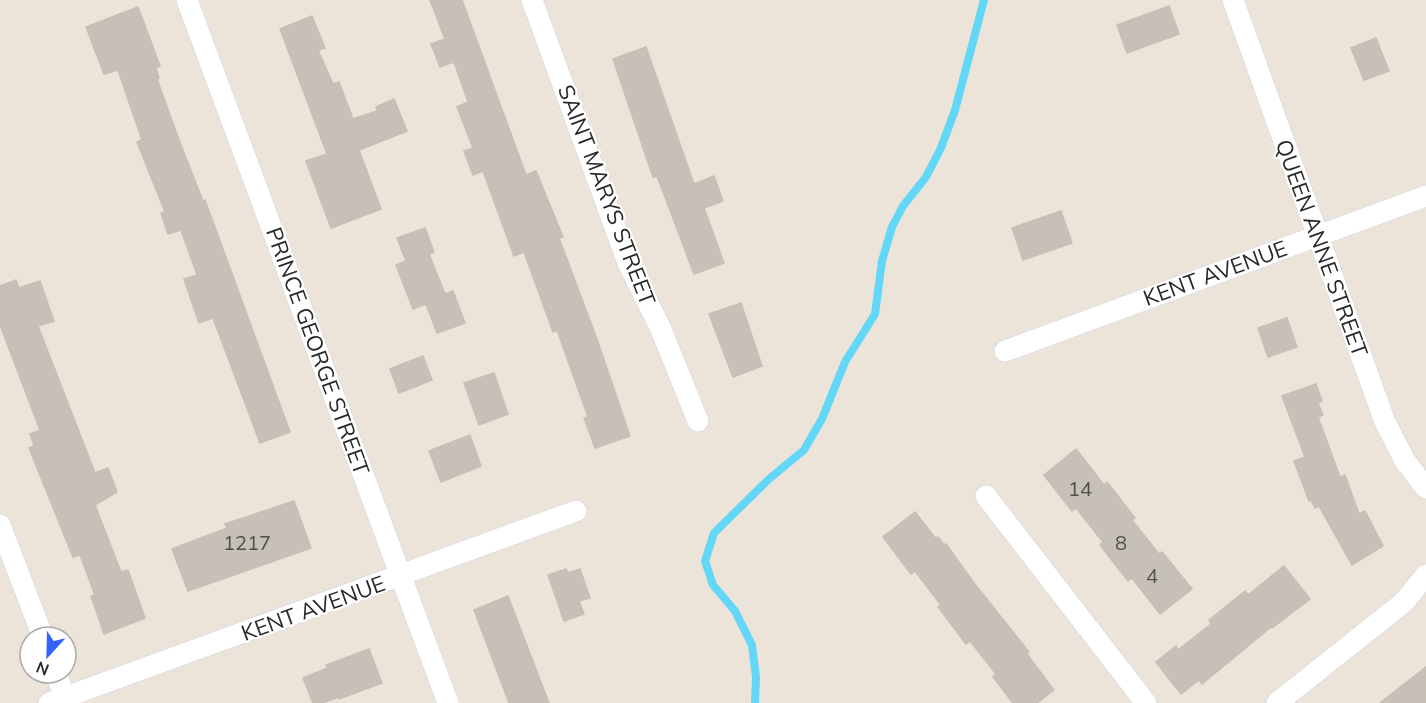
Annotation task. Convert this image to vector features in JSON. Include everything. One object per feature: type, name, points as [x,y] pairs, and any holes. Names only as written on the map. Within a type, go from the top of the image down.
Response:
[{"type":"street","name":"PRINCE GEORGE STREET","points":[[187,0],[448,703]]},
{"type":"street","name":"SAINT MARYS STREET","points":[[532,0],[628,263],[660,327],[698,421]]},
{"type":"street","name":"QUEEN ANNE STREET","points":[[1233,0],[1316,236],[1385,422],[1406,460],[1426,488]]},
{"type":"street","name":"KENT AVENUE","points":[[1005,351],[1426,196]]},
{"type":"street","points":[[986,496],[1146,703]]},
{"type":"street","name":"KENT AVENUE","points":[[60,701],[402,577],[576,511]]},
{"type":"street","points":[[0,525],[38,625]]},
{"type":"street","points":[[1284,701],[1404,602],[1426,575]]},
{"type":"street","points":[[58,685],[60,701]]},
{"type":"building","points":[[430,0],[462,0],[526,175],[536,171],[563,237],[559,238],[630,436],[595,448],[584,418],[588,417],[557,330],[553,332],[524,252],[514,256],[483,171],[473,175],[464,151],[473,148],[457,107],[468,102],[454,62],[440,67],[431,44],[445,39]]},
{"type":"building","points":[[1169,6],[1179,34],[1127,53],[1117,25]]},
{"type":"building","points":[[138,7],[160,66],[156,68],[159,78],[157,79],[203,201],[205,200],[290,432],[260,443],[213,318],[199,323],[184,279],[197,275],[181,230],[168,234],[161,213],[165,212],[137,142],[142,140],[118,70],[104,74],[86,27]]},
{"type":"building","points":[[312,16],[325,48],[318,50],[333,84],[339,82],[353,119],[377,111],[376,107],[394,99],[407,131],[359,150],[381,209],[331,228],[306,161],[327,154],[280,29]]},
{"type":"building","points":[[1376,38],[1389,71],[1364,80],[1351,48]]},
{"type":"building","points":[[646,47],[694,184],[714,176],[723,201],[704,208],[724,263],[694,274],[657,176],[653,177],[613,59]]},
{"type":"building","points":[[1061,211],[1072,243],[1023,260],[1012,228]]},
{"type":"building","points":[[425,228],[434,252],[429,254],[445,294],[453,291],[465,323],[437,333],[426,304],[413,309],[396,265],[406,261],[397,238]]},
{"type":"building","points":[[16,280],[19,288],[40,281],[54,321],[38,326],[95,473],[108,468],[117,492],[95,505],[121,572],[128,570],[145,618],[104,634],[91,596],[95,595],[80,555],[73,557],[29,448],[34,446],[30,434],[40,430],[0,325],[0,286]]},
{"type":"building","points":[[741,303],[762,366],[733,377],[709,314]]},
{"type":"building","points":[[1287,318],[1297,347],[1268,357],[1258,328]]},
{"type":"building","points":[[423,356],[432,380],[399,393],[390,369]]},
{"type":"building","points":[[494,373],[508,414],[479,425],[464,383]]},
{"type":"building","points":[[1316,384],[1322,401],[1318,403],[1323,415],[1318,417],[1340,477],[1345,475],[1359,514],[1365,511],[1383,546],[1352,565],[1319,506],[1315,508],[1311,500],[1309,501],[1294,461],[1305,457],[1282,396]]},
{"type":"building","points":[[470,435],[481,466],[441,482],[429,451]]},
{"type":"building","points":[[1076,449],[1104,485],[1107,482],[1135,518],[1132,520],[1159,554],[1162,552],[1192,589],[1160,614],[1132,578],[1128,581],[1100,545],[1103,542],[1076,508],[1072,511],[1044,475]]},
{"type":"building","points":[[294,501],[311,548],[188,591],[172,549],[227,528],[225,524]]},
{"type":"building","points":[[915,512],[936,539],[938,537],[945,546],[946,544],[1029,652],[1027,654],[1054,690],[1037,703],[1013,703],[993,677],[996,674],[970,641],[966,644],[938,607],[941,605],[915,571],[911,574],[883,537]]},
{"type":"building","points":[[1284,566],[1310,599],[1271,627],[1202,684],[1199,680],[1181,694],[1156,662],[1176,646],[1178,650],[1211,624],[1209,620],[1245,591],[1248,595]]},
{"type":"building","points":[[566,569],[568,573],[580,569],[590,598],[579,601],[584,614],[564,621],[548,575]]},
{"type":"building","points":[[508,596],[549,703],[509,703],[474,610]]},
{"type":"building","points":[[369,649],[382,683],[339,699],[339,697],[322,703],[313,703],[303,678],[328,668],[326,665]]},
{"type":"building","points":[[1426,667],[1426,703],[1380,703]]},
{"type":"waterway","points":[[755,703],[756,677],[752,645],[735,611],[713,585],[705,561],[714,533],[769,479],[804,450],[822,419],[845,362],[875,314],[882,261],[892,227],[903,206],[926,177],[941,148],[955,110],[984,0]]}]
